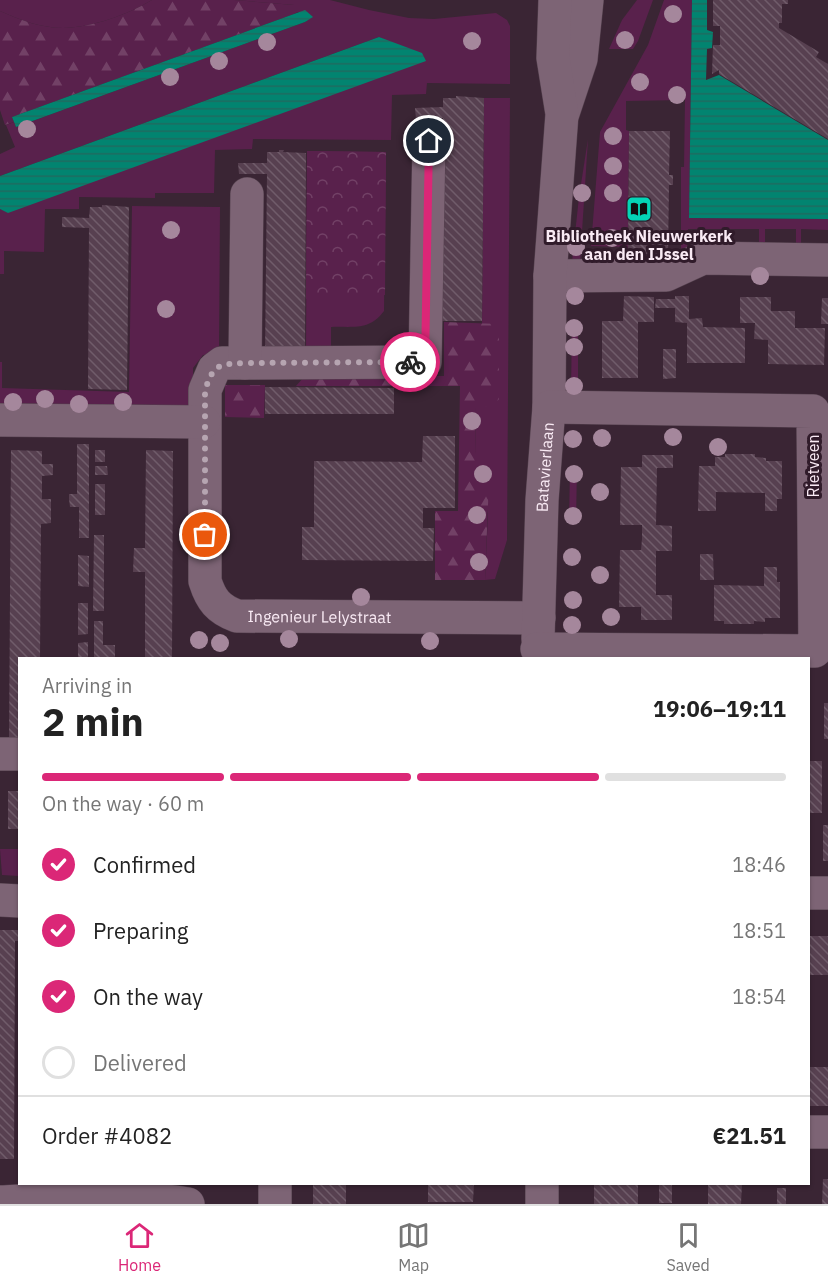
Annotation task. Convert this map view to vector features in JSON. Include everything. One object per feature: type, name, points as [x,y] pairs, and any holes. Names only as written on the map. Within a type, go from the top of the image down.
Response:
[{"type":"street","name":"Batavierlaan","points":[[538,642],[542,500],[549,406],[550,276],[562,114],[553,58],[555,0]]},
{"type":"street","points":[[572,0],[580,0]]},
{"type":"street","name":"Batavierlaan","points":[[562,114],[581,59],[587,0]]},
{"type":"street","name":"Ingenieur Lelystraat","points":[[429,141],[425,362],[222,363],[214,369],[205,390],[205,581],[216,605],[237,616],[538,642]]},
{"type":"street","points":[[245,363],[248,194]]},
{"type":"street","points":[[550,276],[666,275],[703,258],[828,260]]},
{"type":"street","name":"Rietveen","points":[[538,642],[814,651],[813,411],[549,406]]},
{"type":"street","points":[[0,420],[204,422]]},
{"type":"street","points":[[0,754],[18,754]]},
{"type":"street","points":[[810,893],[828,893]]},
{"type":"street","points":[[0,900],[18,901]]},
{"type":"street","points":[[810,1132],[828,1132]]},
{"type":"street","points":[[275,1185],[275,1204]]},
{"type":"street","points":[[542,1185],[542,1204]]},
{"type":"street","points":[[0,1202],[48,1191],[170,1196]]},
{"type":"green space","points":[[0,0],[152,0],[109,19],[85,26],[63,28],[31,23],[0,11]]},
{"type":"green space","points":[[152,0],[234,0],[294,5],[294,14],[12,117],[14,122],[5,125],[0,110],[0,11],[39,25],[63,28],[85,26],[109,19]]},
{"type":"green space","points":[[234,0],[330,0],[409,18],[434,19],[496,13],[507,20],[510,26],[510,84],[427,83],[426,94],[392,95],[391,140],[253,139],[252,149],[215,150],[214,193],[155,193],[155,198],[79,197],[79,209],[45,209],[44,252],[4,251],[4,274],[0,274],[0,209],[8,212],[425,60],[379,37],[0,176],[0,154],[15,147],[6,125],[14,122],[16,127],[305,22],[312,17],[298,12],[294,14],[294,5]]},
{"type":"green space","points":[[637,0],[653,0],[638,41],[633,49],[609,49],[622,20]]},
{"type":"green space","points":[[664,0],[692,0],[689,218],[828,219],[828,230],[801,229],[801,247],[796,247],[796,229],[765,229],[765,247],[759,247],[759,229],[728,229],[728,247],[723,246],[722,229],[688,229],[687,249],[681,254],[681,167],[684,167],[685,100],[626,101],[626,130],[629,131],[628,254],[625,254],[625,247],[591,246],[600,132],[648,45]]},
{"type":"green space","points":[[484,98],[510,98],[507,540],[495,579],[485,580],[488,513],[475,455],[476,406],[493,406],[499,398],[482,325]]},
{"type":"green space","points":[[588,139],[580,263],[572,262]]},
{"type":"green space","points":[[307,151],[386,152],[384,311],[367,325],[331,327],[331,355],[306,355]]},
{"type":"green space","points":[[307,151],[386,152],[385,295],[306,299]]},
{"type":"green space","points":[[132,206],[220,207],[219,354],[203,355],[193,368],[193,401],[187,410],[0,408],[0,362],[2,362],[2,388],[129,392]]},
{"type":"green space","points":[[572,321],[578,321],[578,392],[571,392]]},
{"type":"green space","points":[[444,322],[499,324],[499,399],[494,406],[476,407],[475,454],[479,450],[487,451],[490,455],[485,580],[435,580],[435,511],[458,511],[460,386],[296,386],[305,376],[444,376]]},
{"type":"green space","points":[[225,385],[265,385],[264,418],[225,417]]},
{"type":"green space","points":[[570,467],[577,467],[576,523],[569,523]]},
{"type":"green space","points":[[0,849],[18,849],[18,876],[2,875]]},
{"type":"shaded area","points":[[692,0],[707,0],[707,30],[713,32],[712,48],[707,49],[706,80],[719,75],[828,140],[828,219],[689,218]]},
{"type":"shaded area","points":[[305,10],[313,17],[305,22],[16,127],[12,117]]},
{"type":"shaded area","points":[[379,37],[422,53],[426,61],[8,213],[0,209],[0,176]]},
{"type":"building","points":[[713,0],[788,0],[788,4],[782,4],[782,23],[779,23],[779,28],[819,52],[816,57],[828,64],[828,139],[719,74],[719,70],[712,74],[713,45],[720,45],[720,26],[713,26]]},
{"type":"building","points":[[456,96],[484,98],[482,321],[442,321],[443,118],[416,119],[415,108],[443,107],[443,98],[456,98]]},
{"type":"building","points":[[629,131],[670,131],[669,175],[673,175],[673,185],[669,185],[668,254],[628,254]]},
{"type":"building","points":[[279,150],[306,153],[305,355],[265,355],[267,174],[239,174],[238,163],[267,163],[267,152],[279,152]]},
{"type":"building","points":[[102,205],[129,207],[127,390],[88,389],[89,228],[62,227],[62,217],[89,218],[90,207],[102,207]]},
{"type":"building","points":[[624,296],[654,297],[654,322],[638,322],[638,378],[602,378],[602,321],[623,321]]},
{"type":"building","points":[[675,296],[689,296],[689,319],[702,318],[703,327],[745,328],[745,363],[687,363],[687,323],[675,322],[675,308],[655,308],[656,299],[675,299]]},
{"type":"building","points":[[740,297],[771,297],[771,311],[795,311],[795,328],[825,328],[824,365],[768,364],[768,340],[754,339],[755,323],[740,323]]},
{"type":"building","points":[[822,298],[828,298],[828,324],[821,324]]},
{"type":"building","points":[[663,349],[676,349],[676,378],[663,379]]},
{"type":"building","points":[[265,387],[394,388],[394,414],[265,414]]},
{"type":"building","points":[[423,436],[455,436],[455,508],[423,508],[423,528],[434,528],[433,561],[302,560],[302,527],[314,527],[314,461],[422,462]]},
{"type":"building","points":[[77,444],[89,444],[89,538],[79,538],[79,507],[70,507],[69,494],[77,494]]},
{"type":"building","points":[[11,450],[42,451],[42,464],[53,464],[53,475],[42,476],[42,499],[51,499],[51,523],[41,524],[40,657],[18,657],[18,743],[9,740]]},
{"type":"building","points":[[95,450],[105,450],[105,462],[95,462]]},
{"type":"building","points":[[146,450],[173,451],[172,657],[145,657],[145,572],[133,572],[134,548],[145,548]]},
{"type":"building","points":[[725,454],[755,454],[755,457],[766,458],[766,461],[782,461],[782,499],[777,499],[777,511],[765,511],[765,493],[716,492],[716,511],[698,511],[699,466],[715,466],[715,457],[725,457]]},
{"type":"building","points":[[642,455],[673,455],[673,468],[657,468],[656,525],[672,526],[672,551],[656,551],[656,595],[672,595],[672,620],[641,620],[641,607],[619,607],[620,550],[641,550],[642,539],[642,525],[620,525],[621,467],[642,467]]},
{"type":"building","points":[[95,466],[107,466],[108,475],[95,475]]},
{"type":"building","points":[[95,484],[105,484],[105,515],[95,515]]},
{"type":"building","points":[[94,535],[104,535],[104,611],[93,611]]},
{"type":"building","points":[[700,554],[713,554],[714,580],[700,580]]},
{"type":"building","points":[[78,555],[89,556],[89,587],[78,586]]},
{"type":"building","points":[[764,567],[777,567],[777,582],[780,582],[780,618],[765,618],[765,622],[754,621],[754,624],[724,624],[724,621],[714,621],[714,585],[764,586]]},
{"type":"building","points":[[78,603],[88,603],[88,634],[78,635]]},
{"type":"building","points":[[94,621],[103,621],[103,645],[115,645],[115,657],[94,657]]},
{"type":"building","points":[[88,642],[88,657],[78,657],[78,643]]},
{"type":"building","points":[[824,703],[828,703],[828,739],[824,739]]},
{"type":"building","points":[[810,761],[822,761],[822,813],[810,813]]},
{"type":"building","points":[[8,791],[18,791],[18,829],[8,829]]},
{"type":"building","points":[[823,825],[828,825],[828,861],[823,861]]},
{"type":"building","points":[[0,930],[18,930],[18,941],[15,941],[14,1159],[0,1159]]},
{"type":"building","points":[[810,936],[828,936],[828,975],[810,975]]},
{"type":"building","points":[[810,1067],[828,1067],[828,1106],[810,1106]]},
{"type":"building","points":[[823,1179],[828,1179],[828,1204],[822,1204]]},
{"type":"building","points":[[313,1185],[346,1185],[346,1204],[313,1204]]},
{"type":"building","points":[[428,1185],[474,1185],[473,1202],[428,1202]]},
{"type":"building","points":[[594,1185],[638,1185],[638,1204],[594,1204]]},
{"type":"building","points":[[659,1185],[672,1185],[672,1203],[659,1203]]},
{"type":"building","points":[[708,1185],[742,1185],[741,1204],[708,1204]]},
{"type":"building","points":[[777,1188],[786,1188],[786,1204],[777,1204]]},
{"type":"way so far","points":[[205,535],[205,390],[214,369],[222,363],[410,362]]},
{"type":"place","name":"Bibliotheek Nieuwerkerk aan den IJssel","points":[[639,209]]},
{"type":"route","points":[[410,362],[425,362],[429,141]]}]
